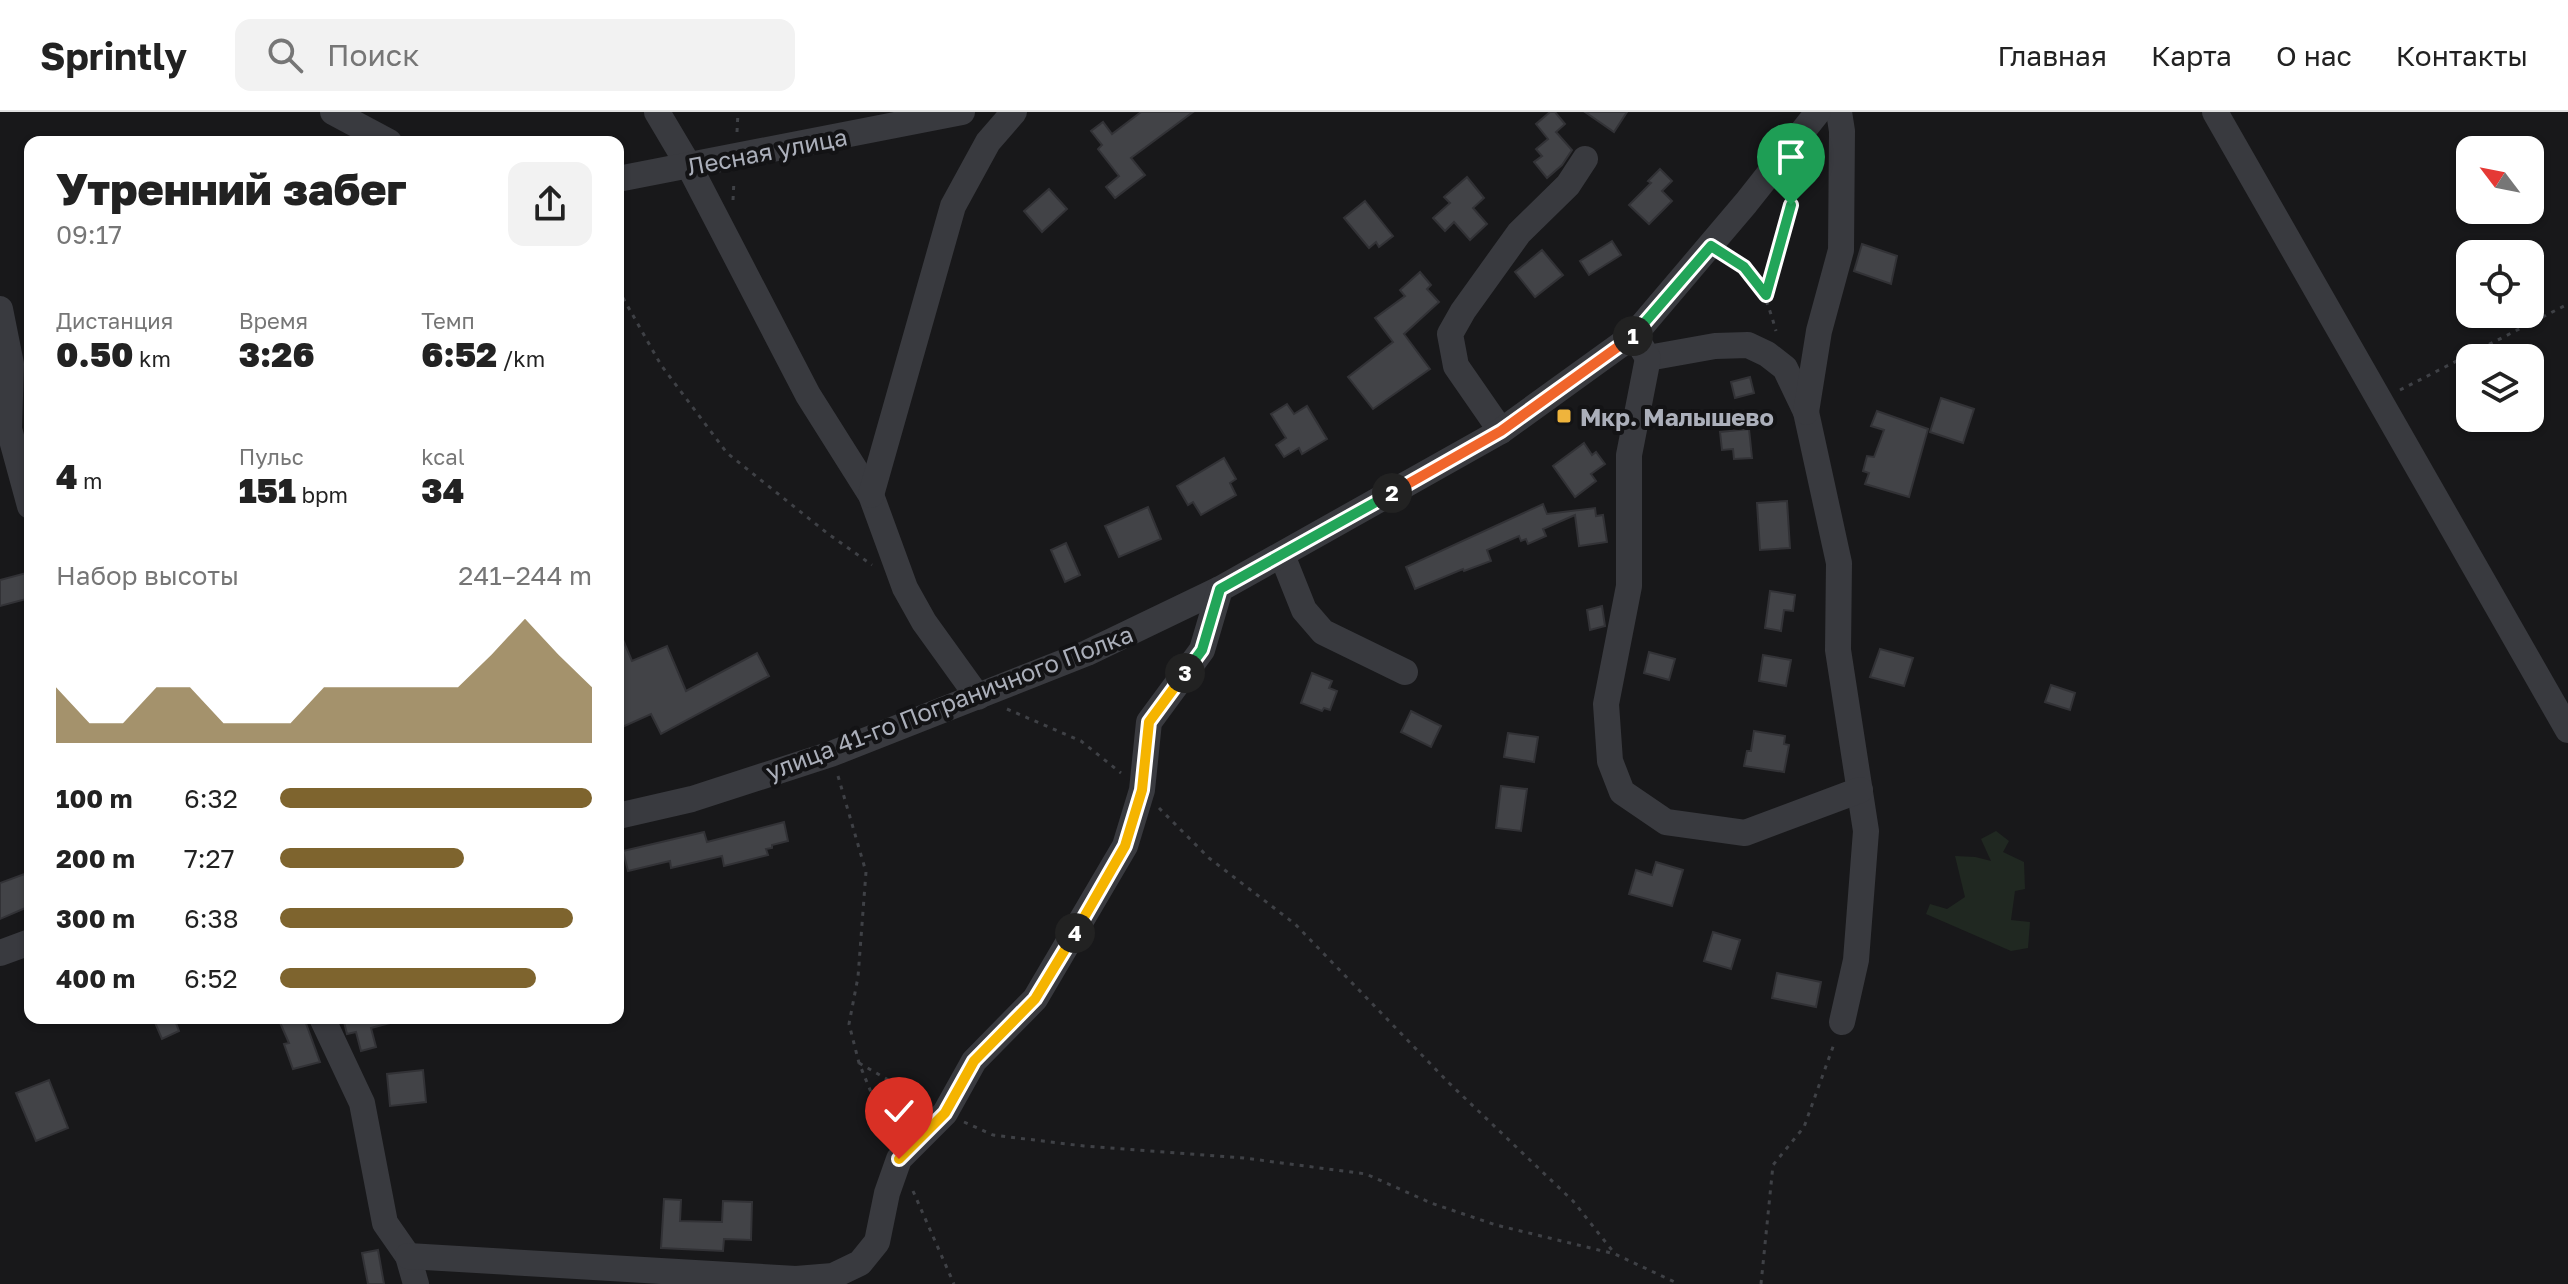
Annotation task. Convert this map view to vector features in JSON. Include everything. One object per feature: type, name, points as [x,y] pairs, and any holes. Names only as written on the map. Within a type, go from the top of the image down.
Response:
[{"type":"street","points":[[333,112],[378,136]]},
{"type":"street","points":[[657,112],[689,166],[808,395],[871,495],[905,588],[924,622],[978,697]]},
{"type":"street","points":[[858,133],[885,112]]},
{"type":"street","name":"Лесная улица","points":[[624,178],[962,112]]},
{"type":"street","points":[[871,495],[953,206],[988,142],[1014,112]]},
{"type":"street","name":"улица 41-го Пограничного Полка","points":[[624,815],[692,799],[831,754],[1087,653],[1220,589],[1501,431],[1634,335],[1711,246],[1818,112]]},
{"type":"street","points":[[1806,412],[1819,331],[1841,250],[1842,131],[1839,112]]},
{"type":"street","points":[[2215,112],[2568,730]]},
{"type":"street","points":[[1501,431],[1456,366],[1450,334],[1519,233],[1568,185],[1585,159]]},
{"type":"street","points":[[0,309],[11,364],[13,391],[9,429],[24,484]]},
{"type":"street","points":[[1634,335],[1648,358],[1629,455],[1629,586],[1606,704],[1610,761],[1622,792],[1666,822],[1745,833],[1860,790]]},
{"type":"street","points":[[1648,358],[1715,346],[1748,345],[1785,368],[1806,412],[1839,563],[1838,650],[1866,831],[1856,960],[1842,1022]]},
{"type":"street","points":[[1282,555],[1304,610],[1323,632],[1405,672]]},
{"type":"street","points":[[408,1256],[796,1279],[833,1276],[860,1263],[877,1242],[887,1193],[899,1159],[945,1113],[974,1061],[1035,999],[1125,846],[1142,790],[1149,722],[1202,650],[1220,589]]},
{"type":"street","points":[[0,953],[24,944]]},
{"type":"street","points":[[325,1024],[362,1103],[385,1223],[408,1256],[416,1284]]},
{"type":"path","points":[[1766,295],[1791,205],[1792,145]]},
{"type":"path","points":[[1711,246],[1744,267],[1766,295],[1785,368]]},
{"type":"path","points":[[624,300],[661,365],[727,453],[827,533],[905,588]]},
{"type":"path","points":[[2379,401],[2568,304]]},
{"type":"path","points":[[978,697],[1081,741],[1142,790],[1209,858],[1295,924],[1449,1083],[1573,1201],[1615,1254]]},
{"type":"path","points":[[831,754],[866,872],[858,977],[849,1024],[859,1063],[954,1284]]},
{"type":"path","points":[[1761,1284],[1773,1165],[1804,1127],[1842,1022]]},
{"type":"path","points":[[859,1063],[945,1113],[993,1135],[1084,1146],[1244,1158],[1366,1174],[1431,1203],[1496,1225],[1615,1254],[1679,1284]]},
{"type":"shaded area","points":[[1996,831],[2009,841],[2003,852],[2024,862],[2025,889],[2015,891],[2011,920],[2030,922],[2028,948],[2011,951],[1926,914],[1930,904],[1947,909],[1965,897],[1955,856],[1991,861],[1981,839]]},
{"type":"building","points":[[1141,112],[1193,112],[1131,158],[1145,175],[1115,198],[1106,187],[1119,176],[1098,149],[1102,145],[1091,131],[1103,122],[1112,134]]},
{"type":"building","points":[[1550,112],[1555,112],[1565,124],[1556,132],[1572,150],[1562,165],[1547,178],[1534,162],[1542,156],[1536,149],[1548,139],[1536,124]]},
{"type":"building","points":[[1585,112],[1627,112],[1614,132]]},
{"type":"building","points":[[1660,169],[1672,181],[1662,191],[1672,201],[1649,224],[1629,205]]},
{"type":"building","points":[[1467,177],[1484,198],[1473,208],[1487,224],[1470,240],[1454,222],[1445,231],[1433,218],[1450,203],[1444,197]]},
{"type":"building","points":[[1049,189],[1067,209],[1042,232],[1024,211]]},
{"type":"building","points":[[1365,201],[1393,236],[1379,247],[1376,242],[1369,248],[1344,218]]},
{"type":"building","points":[[1612,241],[1621,255],[1589,275],[1580,261]]},
{"type":"building","points":[[1862,244],[1897,256],[1891,284],[1854,271]]},
{"type":"building","points":[[1542,250],[1563,275],[1535,297],[1515,272]]},
{"type":"building","points":[[1420,272],[1431,285],[1427,289],[1439,302],[1404,334],[1430,369],[1373,409],[1348,377],[1393,342],[1375,318],[1405,296],[1400,290]]},
{"type":"building","points":[[1750,377],[1754,393],[1735,398],[1731,382]]},
{"type":"building","points":[[1941,398],[1974,409],[1963,443],[1930,432]]},
{"type":"building","points":[[1287,404],[1294,414],[1307,406],[1327,439],[1302,454],[1299,448],[1284,457],[1276,445],[1286,438],[1271,414]]},
{"type":"building","points":[[1877,411],[1928,429],[1909,497],[1865,484],[1869,473],[1863,471],[1867,456],[1874,457],[1884,430],[1871,426]]},
{"type":"building","points":[[1749,429],[1752,458],[1734,459],[1733,449],[1722,450],[1720,432]]},
{"type":"building","points":[[1584,443],[1592,455],[1596,452],[1605,464],[1591,474],[1596,481],[1575,497],[1553,466]]},
{"type":"building","points":[[1224,458],[1236,479],[1230,483],[1236,495],[1201,515],[1193,502],[1188,505],[1177,486]]},
{"type":"building","points":[[1787,501],[1790,548],[1760,550],[1757,503]]},
{"type":"building","points":[[1543,504],[1547,514],[1595,508],[1596,516],[1603,515],[1607,542],[1579,546],[1575,515],[1543,529],[1546,536],[1528,544],[1526,539],[1521,541],[1519,536],[1487,550],[1491,561],[1415,589],[1406,567]]},
{"type":"building","points":[[1148,507],[1161,539],[1119,557],[1105,526]]},
{"type":"building","points":[[1066,543],[1080,575],[1065,582],[1051,550]]},
{"type":"building","points":[[24,574],[24,600],[0,606],[0,580]]},
{"type":"building","points":[[1770,591],[1795,595],[1793,611],[1784,610],[1781,631],[1765,628]]},
{"type":"building","points":[[1602,606],[1605,626],[1590,630],[1587,610]]},
{"type":"building","points":[[624,642],[632,661],[667,646],[686,691],[757,653],[769,676],[661,734],[651,714],[624,726]]},
{"type":"building","points":[[1880,649],[1913,658],[1904,686],[1870,677]]},
{"type":"building","points":[[1649,652],[1675,659],[1669,680],[1644,673]]},
{"type":"building","points":[[1763,655],[1791,660],[1786,686],[1759,681]]},
{"type":"building","points":[[1312,673],[1332,681],[1329,688],[1337,691],[1330,710],[1324,708],[1322,711],[1301,703]]},
{"type":"building","points":[[2051,685],[2075,693],[2070,710],[2045,702]]},
{"type":"building","points":[[1411,711],[1441,726],[1431,747],[1401,732]]},
{"type":"building","points":[[1754,731],[1785,736],[1784,744],[1789,745],[1784,772],[1744,766],[1747,751],[1751,751]]},
{"type":"building","points":[[1508,733],[1538,737],[1534,762],[1504,757]]},
{"type":"building","points":[[1501,786],[1527,789],[1521,831],[1496,828]]},
{"type":"building","points":[[784,822],[788,841],[766,849],[768,855],[724,866],[722,856],[671,868],[670,861],[628,871],[624,851],[704,832],[707,842]]},
{"type":"building","points":[[1656,862],[1683,870],[1672,906],[1629,894],[1636,870],[1652,875]]},
{"type":"building","points":[[24,874],[24,909],[0,919],[0,883]]},
{"type":"building","points":[[1713,932],[1740,940],[1731,969],[1704,961]]},
{"type":"building","points":[[1777,973],[1821,982],[1816,1007],[1772,998]]},
{"type":"building","points":[[156,1024],[176,1024],[179,1031],[162,1039]]},
{"type":"building","points":[[281,1024],[306,1024],[320,1062],[293,1069],[284,1044],[289,1043]]},
{"type":"building","points":[[344,1024],[386,1024],[371,1028],[376,1047],[361,1051],[356,1032],[347,1034]]},
{"type":"building","points":[[423,1070],[426,1102],[390,1106],[387,1074]]},
{"type":"building","points":[[49,1080],[68,1128],[36,1141],[16,1093]]},
{"type":"building","points":[[664,1199],[681,1200],[680,1221],[722,1222],[723,1201],[752,1202],[751,1240],[724,1239],[723,1251],[661,1248]]},
{"type":"building","points":[[378,1250],[384,1284],[368,1284],[362,1253]]},
{"type":"place","name":"Мкр. Малышево","points":[[1564,416]]},
{"type":"route","points":[[899,1159],[945,1113],[974,1061],[1035,999],[1125,846],[1142,790],[1149,722],[1202,650],[1220,589],[1501,431],[1634,335],[1711,246],[1744,267],[1766,295],[1791,205]]}]
